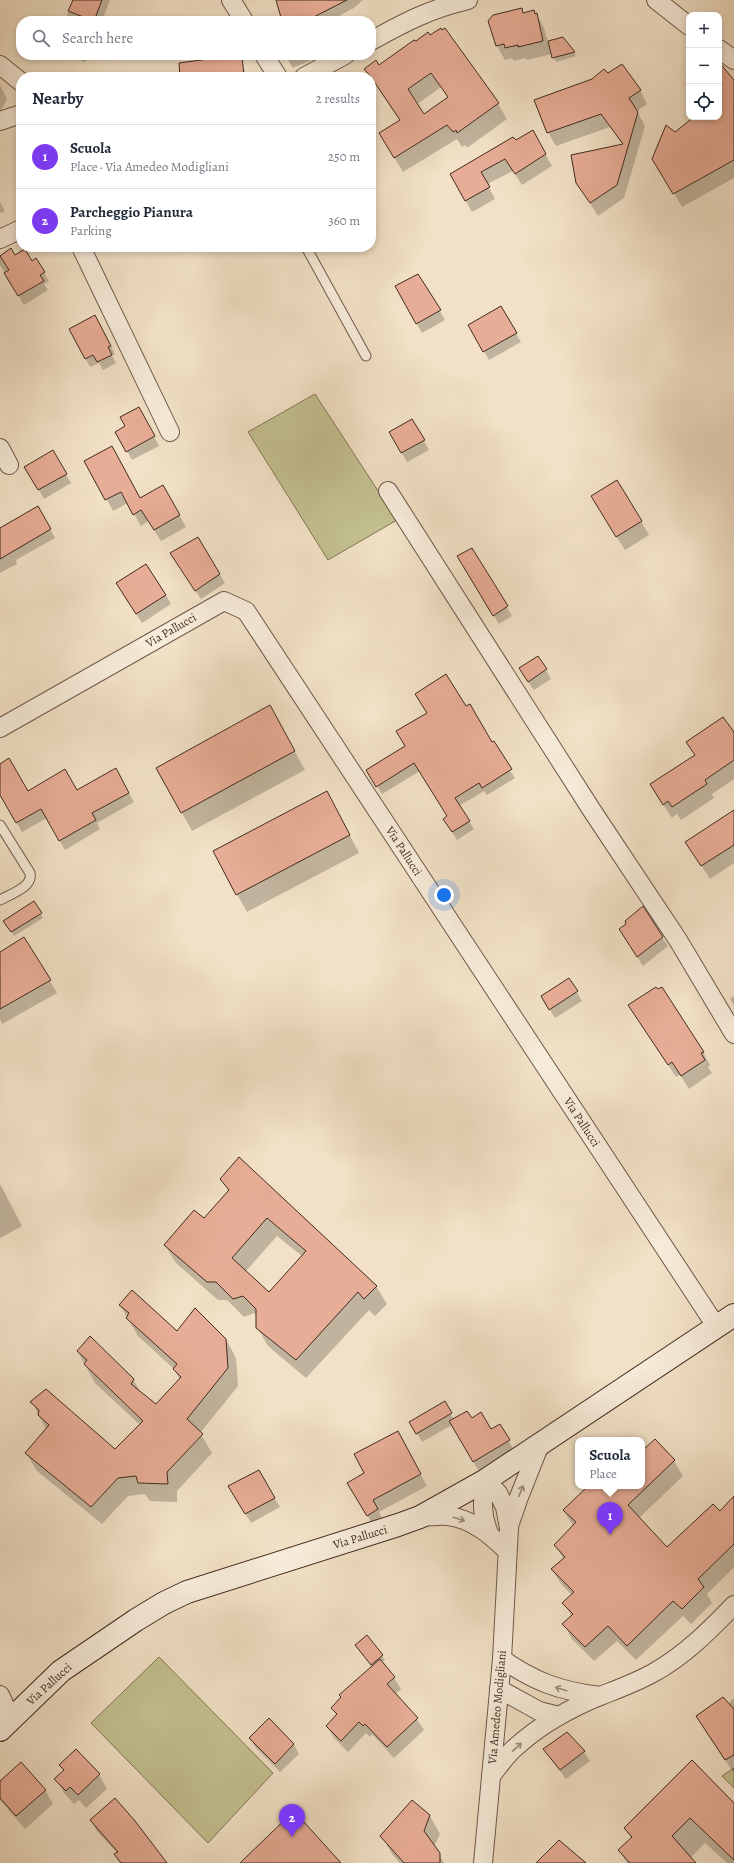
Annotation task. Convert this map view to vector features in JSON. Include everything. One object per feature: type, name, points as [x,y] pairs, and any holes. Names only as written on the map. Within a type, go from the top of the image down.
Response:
[{"type":"street","points":[[231,0],[241,16]]},
{"type":"street","points":[[376,38],[417,16],[448,5],[468,0]]},
{"type":"street","points":[[656,0],[686,24]]},
{"type":"street","points":[[722,51],[734,60]]},
{"type":"street","points":[[267,60],[275,72]]},
{"type":"street","points":[[313,72],[336,60]]},
{"type":"street","points":[[0,65],[16,78]]},
{"type":"street","points":[[0,121],[16,116]]},
{"type":"street","points":[[0,239],[16,231]]},
{"type":"street","points":[[83,252],[170,432]]},
{"type":"street","points":[[0,448],[9,465]]},
{"type":"street","points":[[388,491],[574,783],[678,940],[734,1034]]},
{"type":"street","name":"Via Pallucci","points":[[0,728],[224,601],[246,611],[725,1321],[486,1480],[420,1517],[187,1592],[164,1603],[61,1671],[6,1724]]},
{"type":"street","name":"Via Amedeo Modigliani","points":[[483,1863],[500,1689],[509,1528],[519,1497],[540,1444]]},
{"type":"street","points":[[486,1480],[482,1513],[488,1533]]},
{"type":"street","name":"Via Amedeo Modigliani","points":[[486,1480],[498,1493],[502,1500],[505,1507],[509,1528]]},
{"type":"street","points":[[420,1517],[449,1516],[468,1522],[488,1533],[507,1550]]},
{"type":"street","points":[[491,1776],[516,1746],[559,1716],[600,1696],[626,1687],[654,1673],[682,1655],[704,1636],[734,1605]]},
{"type":"street","points":[[502,1659],[523,1674],[542,1682],[566,1691],[600,1696]]},
{"type":"street","points":[[500,1689],[539,1711],[559,1716]]},
{"type":"street","points":[[0,1695],[6,1724]]},
{"type":"lane","points":[[309,252],[366,356]]},
{"type":"lane","points":[[0,825],[31,877],[28,884],[0,900]]},
{"type":"shaded area","points":[[315,394],[397,520],[328,560],[248,432]]},
{"type":"shaded area","points":[[159,1657],[273,1773],[208,1843],[91,1723]]},
{"type":"shaded area","points":[[734,1768],[734,1788],[722,1776]]},
{"type":"building","points":[[73,0],[102,0],[96,16],[81,16],[68,11]]},
{"type":"building","points":[[276,0],[347,0],[316,16],[281,16]]},
{"type":"building","points":[[522,8],[523,13],[534,10],[535,14],[537,13],[543,41],[518,47],[518,45],[505,48],[504,44],[496,46],[488,21],[493,15]]},
{"type":"building","points":[[441,28],[442,30],[445,28],[499,103],[457,133],[456,130],[453,132],[447,125],[394,158],[379,133],[400,120],[376,84],[376,72],[367,72],[364,69],[376,60],[379,65],[428,32],[430,35]],"holes":[[[431,73],[448,97],[424,114],[408,89]]]},
{"type":"building","points":[[563,37],[575,52],[552,58],[548,41]]},
{"type":"building","points":[[201,60],[242,60],[244,72],[180,72],[179,63]]},
{"type":"building","points":[[622,64],[641,90],[629,98],[638,112],[617,185],[590,203],[576,183],[571,155],[623,144],[601,114],[547,133],[534,100],[592,79],[604,69],[608,73]]},
{"type":"building","points":[[722,66],[734,80],[734,160],[673,194],[652,159],[666,125],[675,132],[690,120],[722,120]]},
{"type":"building","points":[[533,130],[546,154],[515,174],[505,159],[481,172],[490,187],[465,201],[450,174],[513,137],[516,140]]},
{"type":"building","points":[[11,248],[15,255],[20,252],[27,252],[32,261],[36,258],[45,272],[40,275],[44,281],[18,296],[4,273],[9,270],[0,256]]},
{"type":"building","points":[[418,274],[441,310],[416,324],[395,286]]},
{"type":"building","points":[[501,306],[517,333],[483,352],[468,325]]},
{"type":"building","points":[[95,315],[111,346],[108,347],[112,355],[97,362],[93,355],[85,359],[69,329]]},
{"type":"building","points":[[139,407],[155,436],[126,452],[115,432],[125,426],[120,417]]},
{"type":"building","points":[[412,419],[425,440],[401,453],[389,432]]},
{"type":"building","points":[[112,446],[140,498],[163,485],[180,515],[154,530],[141,510],[133,515],[121,492],[105,500],[84,461]]},
{"type":"building","points":[[53,450],[67,474],[38,490],[24,467]]},
{"type":"building","points":[[617,480],[642,521],[616,537],[591,496]]},
{"type":"building","points":[[38,506],[51,529],[0,559],[0,528]]},
{"type":"building","points":[[198,537],[220,574],[195,591],[170,553]]},
{"type":"building","points":[[472,548],[508,606],[493,616],[457,556]]},
{"type":"building","points":[[146,564],[166,595],[136,614],[116,583]]},
{"type":"building","points":[[538,656],[547,669],[528,682],[519,668]]},
{"type":"building","points":[[446,674],[466,706],[470,704],[492,742],[494,741],[512,769],[482,788],[479,783],[455,798],[470,821],[452,832],[443,819],[447,816],[414,763],[376,787],[366,770],[405,746],[396,731],[427,713],[415,694]]},
{"type":"building","points":[[270,705],[295,751],[181,813],[156,768]]},
{"type":"building","points":[[723,717],[734,732],[734,760],[705,780],[707,784],[672,807],[668,801],[663,805],[650,784],[695,755],[686,742]]},
{"type":"building","points":[[9,758],[28,791],[65,769],[77,790],[116,768],[129,793],[92,813],[96,820],[59,841],[41,809],[16,823],[0,795],[0,764]]},
{"type":"building","points":[[327,791],[350,835],[236,895],[213,851]]},
{"type":"building","points":[[734,810],[734,845],[701,866],[685,842]]},
{"type":"building","points":[[34,901],[42,913],[11,932],[3,921]]},
{"type":"building","points":[[643,906],[663,937],[637,957],[619,929],[626,924],[625,921]]},
{"type":"building","points":[[24,937],[51,980],[0,1009],[0,952]]},
{"type":"building","points":[[569,978],[578,991],[549,1010],[541,996]]},
{"type":"building","points":[[656,987],[658,989],[662,987],[704,1052],[701,1053],[705,1060],[681,1076],[672,1062],[668,1065],[628,1005]]},
{"type":"building","points":[[239,1157],[377,1286],[364,1299],[358,1292],[296,1360],[256,1328],[256,1309],[243,1296],[233,1299],[216,1282],[207,1282],[164,1245],[194,1210],[204,1218],[229,1190],[220,1179]],"holes":[[[267,1218],[306,1251],[269,1292],[232,1258]]]},
{"type":"building","points":[[132,1290],[177,1331],[195,1308],[226,1339],[228,1368],[187,1419],[203,1434],[167,1472],[168,1484],[138,1483],[136,1476],[118,1478],[91,1507],[25,1453],[49,1425],[38,1415],[39,1410],[30,1402],[46,1389],[115,1449],[143,1421],[84,1364],[87,1360],[77,1351],[90,1336],[134,1379],[131,1384],[156,1404],[181,1377],[173,1369],[177,1364],[126,1318],[129,1313],[119,1305]]},
{"type":"building","points":[[445,1401],[452,1413],[416,1434],[409,1422]]},
{"type":"building","points":[[467,1411],[472,1418],[481,1412],[491,1429],[500,1424],[510,1440],[473,1462],[449,1421]]},
{"type":"building","points":[[398,1431],[421,1474],[373,1500],[378,1509],[367,1516],[347,1483],[364,1473],[354,1454]]},
{"type":"building","points":[[655,1439],[675,1460],[645,1489],[645,1448]]},
{"type":"building","points":[[259,1470],[275,1498],[245,1514],[228,1486]]},
{"type":"building","points":[[585,1489],[645,1489],[628,1505],[667,1547],[713,1504],[720,1511],[734,1496],[734,1544],[698,1579],[704,1587],[682,1609],[673,1601],[627,1646],[608,1626],[585,1647],[562,1624],[573,1614],[562,1603],[574,1592],[551,1569],[565,1557],[554,1545],[576,1522],[563,1510]]},
{"type":"building","points":[[367,1635],[383,1655],[371,1665],[355,1645]]},
{"type":"building","points":[[380,1659],[395,1677],[387,1684],[418,1718],[387,1747],[365,1724],[363,1726],[359,1722],[341,1741],[326,1726],[337,1714],[331,1708],[341,1697],[339,1695]]},
{"type":"building","points":[[723,1697],[734,1709],[734,1755],[725,1760],[696,1716]]},
{"type":"building","points":[[269,1718],[294,1744],[275,1764],[249,1738]]},
{"type":"building","points":[[567,1732],[585,1751],[560,1770],[543,1749]]},
{"type":"building","points":[[76,1749],[100,1774],[78,1795],[70,1787],[66,1791],[54,1779],[64,1770],[59,1765]]},
{"type":"building","points":[[692,1760],[734,1803],[734,1860],[690,1818],[672,1836],[696,1863],[630,1863],[618,1850],[632,1837],[624,1828]]},
{"type":"building","points":[[21,1762],[46,1790],[16,1816],[0,1798],[0,1781]]},
{"type":"building","points":[[115,1798],[135,1821],[167,1863],[121,1863],[114,1854],[118,1852],[90,1820]]},
{"type":"building","points":[[412,1800],[430,1815],[424,1831],[440,1853],[440,1863],[404,1863],[380,1836]]},
{"type":"building","points":[[294,1811],[341,1863],[240,1863]]},
{"type":"building","points":[[559,1840],[586,1863],[536,1863]]},
{"type":"place","name":"Scuola","points":[[610,1535]]},
{"type":"place","name":"Parcheggio Pianura","points":[[292,1837]]}]
